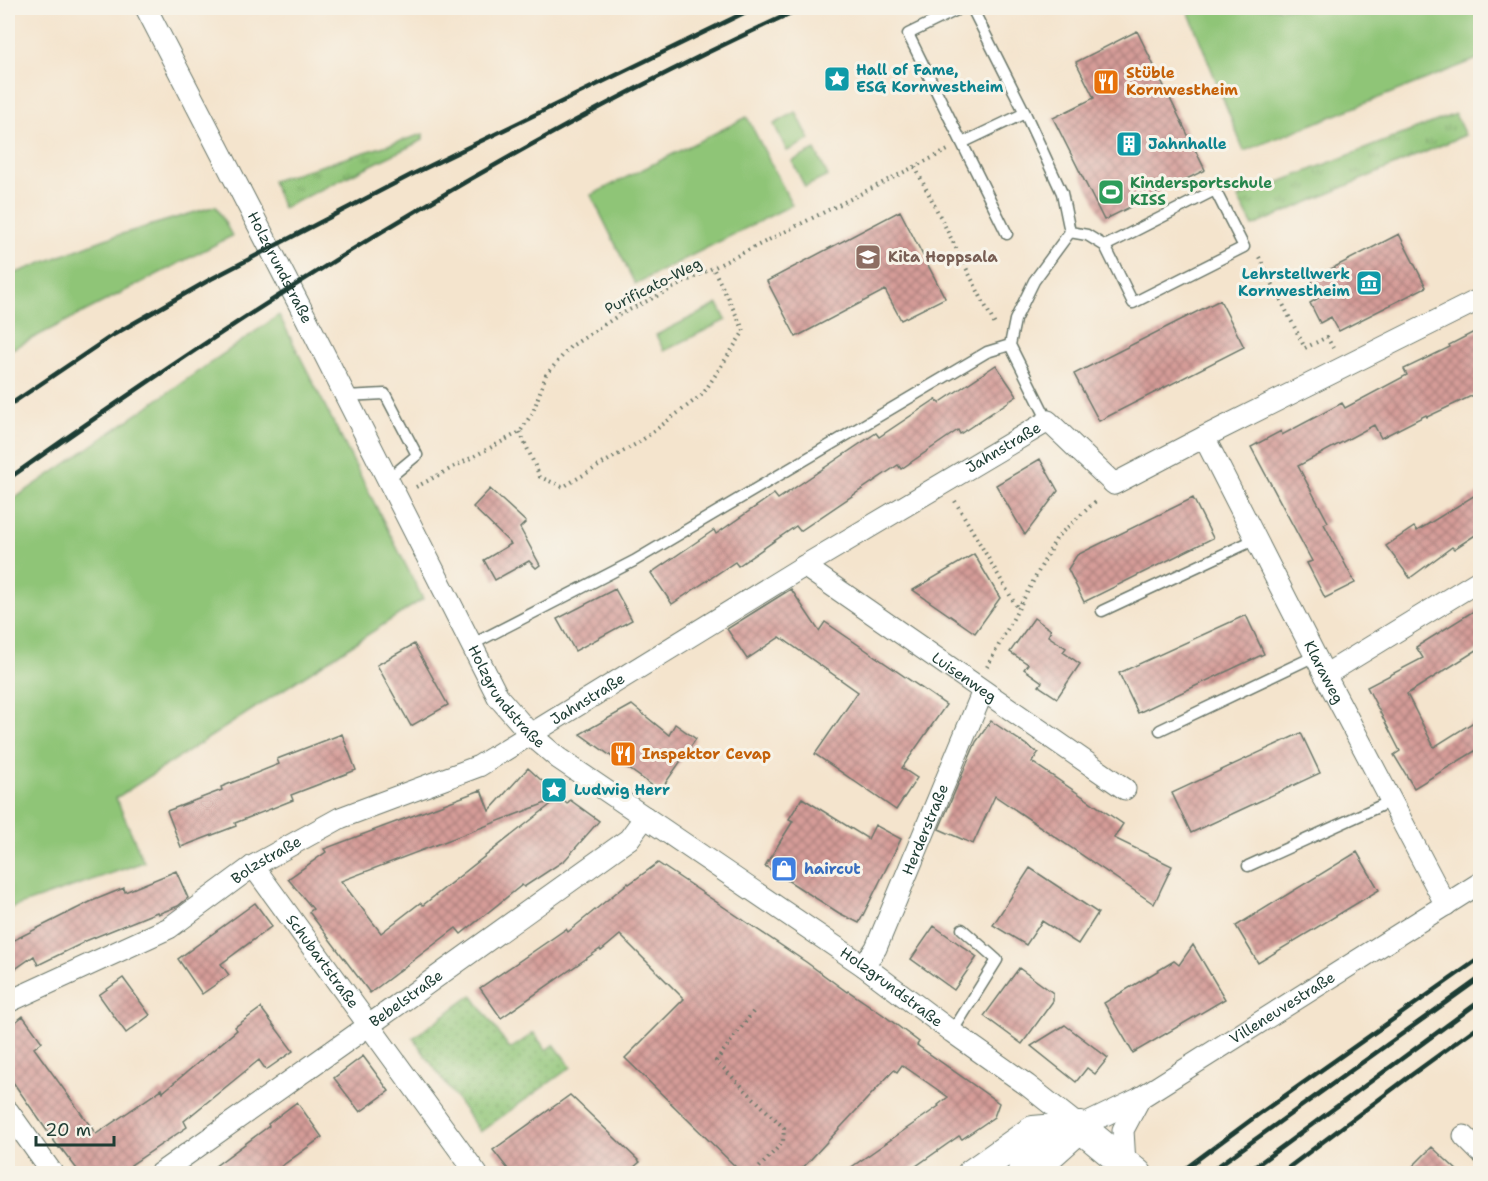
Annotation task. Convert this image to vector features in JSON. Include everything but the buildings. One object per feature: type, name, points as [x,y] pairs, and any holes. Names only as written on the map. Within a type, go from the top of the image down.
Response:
[{"type":"main road","name":"Holzgrundstraße","points":[[1080,1127],[1131,1168]]},
{"type":"main road","points":[[972,1173],[1033,1131],[1080,1127]]},
{"type":"main road","points":[[1022,1173],[1042,1161],[1080,1127]]},
{"type":"street","name":"Holzgrundstraße","points":[[146,8],[498,697],[531,735],[558,758],[864,966],[1027,1085],[1080,1127]]},
{"type":"street","points":[[1114,484],[1480,299]]},
{"type":"street","name":"Jahnstraße","points":[[531,735],[804,566],[1048,421],[1114,484]]},
{"type":"street","name":"Klaraweg","points":[[1204,437],[1320,666],[1446,905]]},
{"type":"street","name":"Luisenweg","points":[[804,566],[1125,789]]},
{"type":"street","points":[[1320,666],[1480,580]]},
{"type":"street","name":"Herderstraße","points":[[864,966],[876,948],[983,691]]},
{"type":"street","name":"Bolzstraße","points":[[8,1002],[169,927],[253,866],[340,818],[479,766],[531,735]]},
{"type":"street","name":"Bebelstraße","points":[[159,1173],[629,838],[645,817]]},
{"type":"street","name":"Schubartstraße","points":[[253,866],[477,1173]]},
{"type":"street","name":"Villeneuvestraße","points":[[1080,1127],[1140,1098],[1480,883]]},
{"type":"street","name":"Holzgrundstraße","points":[[1131,1168],[1123,1130],[1140,1098]]},
{"type":"street","points":[[8,1111],[53,1173]]},
{"type":"street","points":[[1464,1136],[1480,1152]]},
{"type":"lane","points":[[961,8],[908,34],[1007,234]]},
{"type":"lane","points":[[972,8],[1062,193],[1070,232],[1034,281],[1015,320],[1010,345],[1048,421]]},
{"type":"lane","points":[[962,143],[1025,113]]},
{"type":"lane","points":[[1070,232],[1087,236],[1105,246],[1133,303],[1244,247],[1215,190],[1105,246]]},
{"type":"lane","points":[[471,645],[634,561],[987,352],[1010,345]]},
{"type":"lane","points":[[345,396],[385,394],[417,455],[392,489]]},
{"type":"lane","points":[[1102,611],[1256,539]]},
{"type":"lane","points":[[1160,730],[1320,666]]},
{"type":"lane","points":[[1248,866],[1391,801]]},
{"type":"lane","points":[[952,1032],[997,960],[962,929]]},
{"type":"path","name":"Purificato-Weg","points":[[520,432],[533,412],[546,375],[570,347],[619,315],[962,143]]},
{"type":"path","points":[[915,167],[993,323],[1010,345]]},
{"type":"path","points":[[1259,257],[1305,348],[1311,344]]},
{"type":"path","points":[[392,489],[520,432],[540,477],[563,487],[641,441],[703,394],[744,331],[713,268]]},
{"type":"path","points":[[945,482],[1018,609]]},
{"type":"path","points":[[983,691],[987,667],[1057,537],[1114,484]]},
{"type":"path","points":[[753,1012],[716,1061],[784,1128],[783,1142],[756,1173]]},
{"type":"green space","points":[[1187,8],[1480,8],[1480,58],[1244,151]]},
{"type":"green space","points":[[796,112],[810,140],[787,151],[774,124]]},
{"type":"green space","points":[[1455,114],[1465,135],[1253,226],[1238,198]]},
{"type":"green space","points":[[747,117],[792,205],[635,284],[591,195]]},
{"type":"green space","points":[[423,134],[423,140],[283,208],[272,181]]},
{"type":"green space","points":[[815,150],[828,176],[805,187],[792,161]]},
{"type":"green space","points":[[216,206],[232,236],[8,351],[8,276],[105,239]]},
{"type":"green space","points":[[718,304],[726,320],[664,351],[656,335]]},
{"type":"green space","points":[[279,315],[423,599],[116,798],[144,862],[8,909],[8,503]]},
{"type":"green space","points":[[472,995],[510,1049],[534,1033],[546,1050],[554,1044],[571,1067],[480,1132],[413,1038]]},
{"type":"railway","points":[[8,406],[113,335],[211,279],[411,175],[754,8]]},
{"type":"railway","points":[[8,479],[215,337],[429,203],[576,120],[802,8]]},
{"type":"railway","points":[[1178,1174],[1480,958]]},
{"type":"railway","points":[[1207,1174],[1480,978]]},
{"type":"railway","points":[[1245,1174],[1480,1001]]},
{"type":"railway","points":[[1280,1174],[1480,1025]]},
{"type":"place","name":"Hall of Fame, ESG Kornwestheim","points":[[837,79]]},
{"type":"place","name":"Stüble Kornwestheim","points":[[1106,82]]},
{"type":"place","name":"Jahnhalle","points":[[1129,144]]},
{"type":"place","name":"Kindersportschule KISS","points":[[1111,192]]},
{"type":"place","name":"Kita Hoppsala","points":[[868,257]]},
{"type":"place","name":"Lehrstellwerk Kornwestheim","points":[[1369,283]]},
{"type":"place","name":"Inspektor Cevap","points":[[623,754]]},
{"type":"place","name":"Ludwig Herr","points":[[554,790]]},
{"type":"place","name":"haircut","points":[[784,869]]}]
